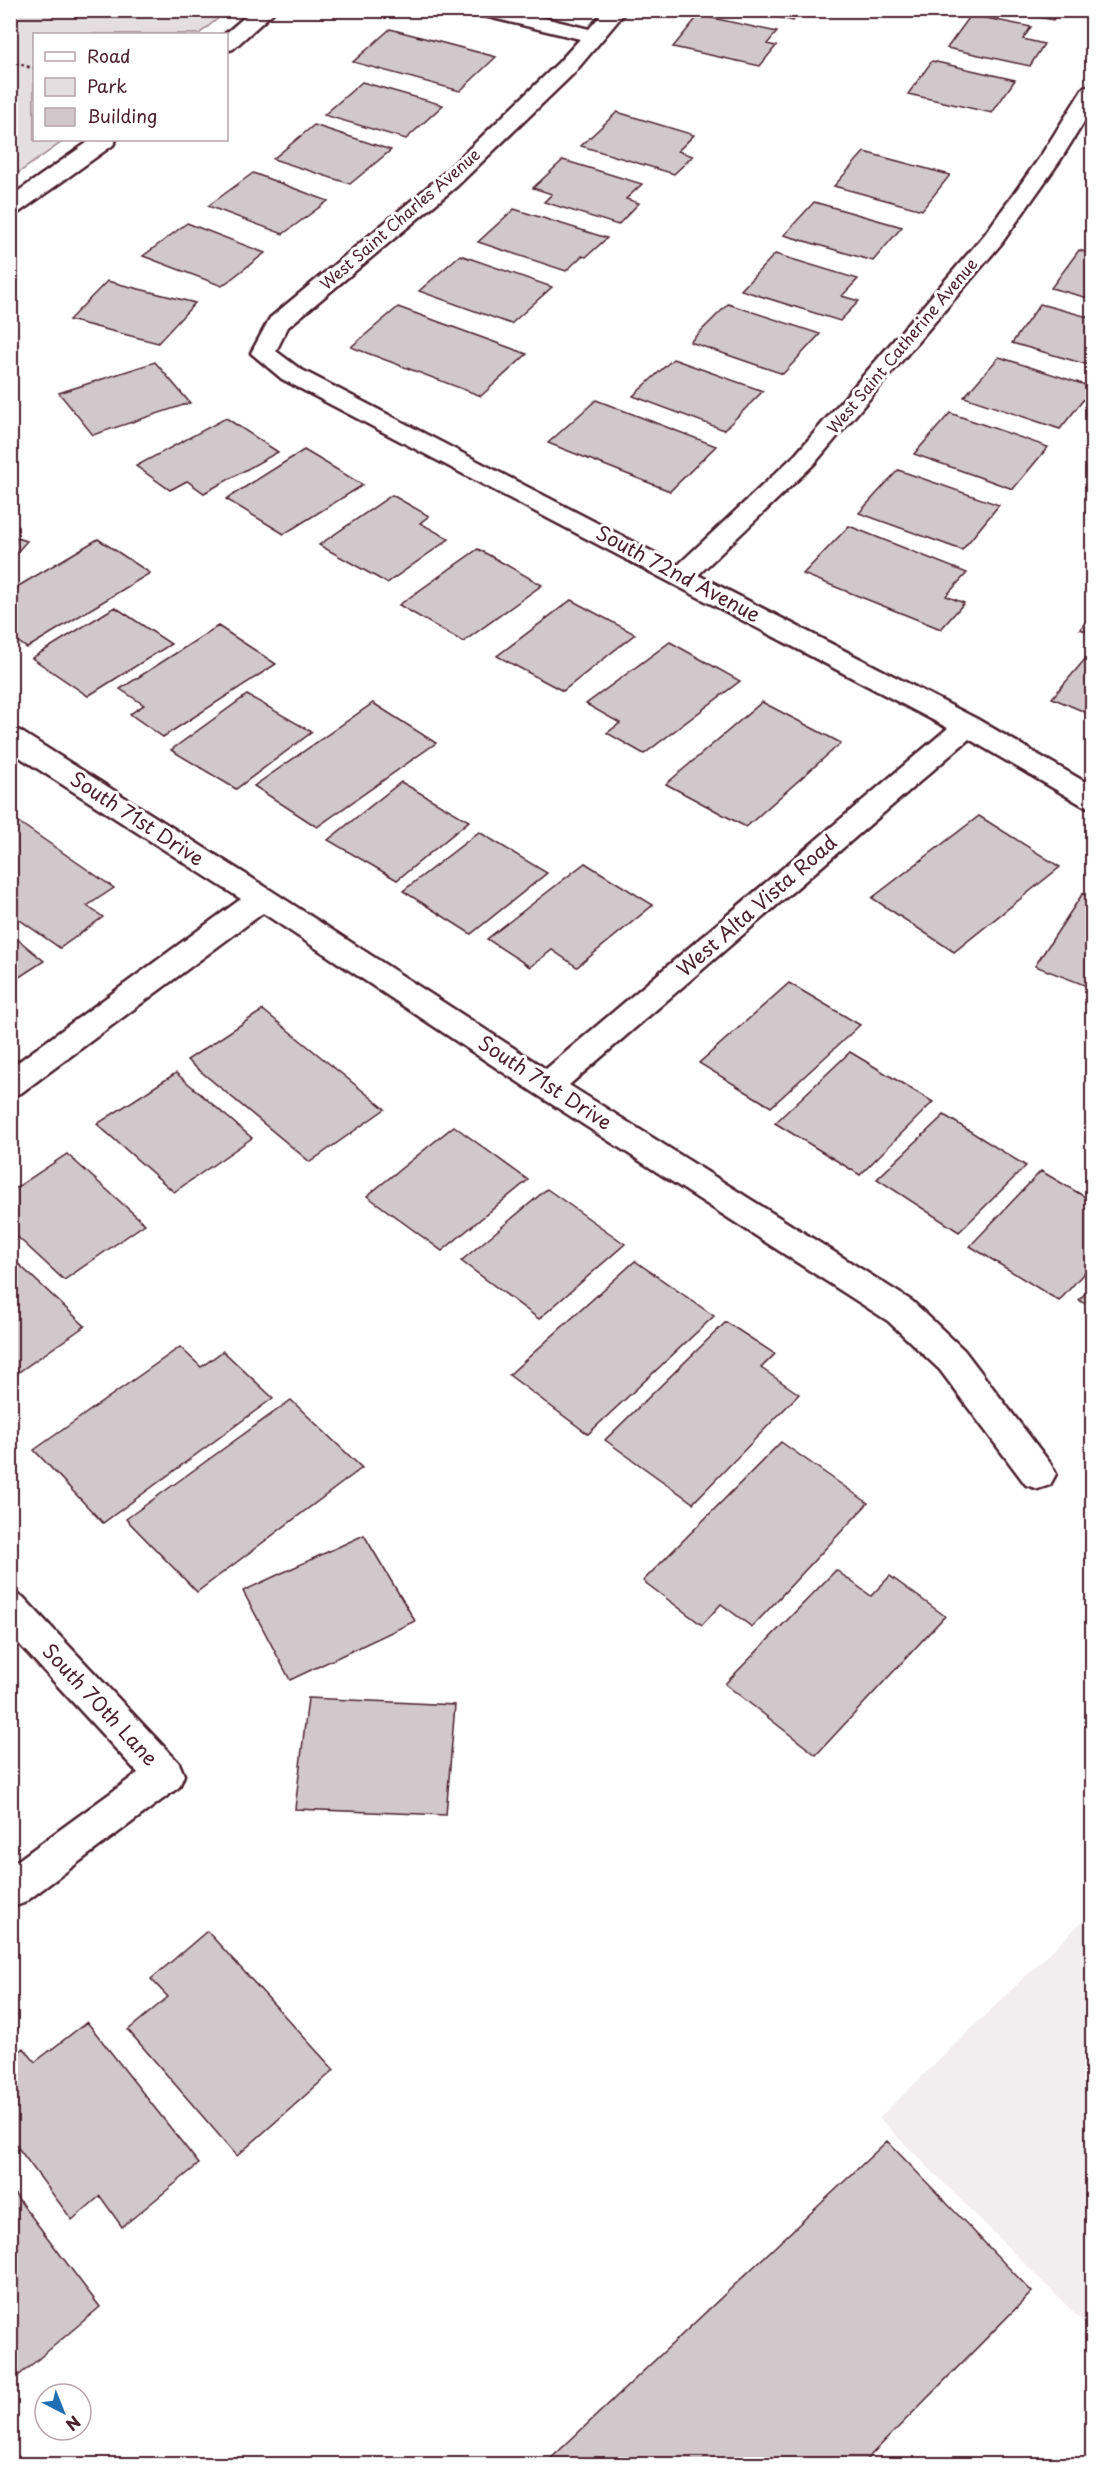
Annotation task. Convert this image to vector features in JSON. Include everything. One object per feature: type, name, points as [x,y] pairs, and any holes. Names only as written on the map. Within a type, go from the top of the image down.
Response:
[{"type":"street","points":[[228,43],[266,10]]},
{"type":"street","points":[[483,10],[594,36]]},
{"type":"street","name":"West Saint Charles Avenue","points":[[263,353],[278,323],[449,181],[566,68],[617,10]]},
{"type":"street","name":"West Saint Catherine Avenue","points":[[682,576],[805,459],[978,256],[1050,159],[1092,92]]},
{"type":"street","points":[[10,208],[104,141]]},
{"type":"street","name":"South 72nd Avenue","points":[[263,353],[291,374],[967,726],[1092,798]]},
{"type":"street","name":"West Alta Vista Road","points":[[546,1086],[967,726]]},
{"type":"street","name":"South 71st Drive","points":[[10,738],[262,898],[546,1086],[900,1311],[952,1360],[1038,1474]]},
{"type":"street","points":[[10,1085],[262,898]]},
{"type":"street","name":"South 70th Lane","points":[[10,1608],[165,1775],[10,1890]]},
{"type":"path","points":[[10,60],[33,69]]},
{"type":"shaded area","points":[[1092,1912],[1092,2331],[879,2118]]},
{"type":"green space","points":[[11,10],[227,10],[200,33],[33,33],[33,141],[64,141],[11,178]]},
{"type":"building","points":[[747,10],[802,10],[793,21]]},
{"type":"building","points":[[1004,10],[1059,10],[1053,20]]},
{"type":"building","points":[[699,15],[777,32],[767,44],[776,46],[760,66],[673,47]]},
{"type":"building","points":[[971,15],[1031,27],[1023,39],[1044,44],[1030,66],[947,48]]},
{"type":"building","points":[[390,29],[496,57],[460,91],[353,62]]},
{"type":"building","points":[[932,61],[1015,80],[992,113],[908,94]]},
{"type":"building","points":[[362,82],[443,105],[406,139],[324,115]]},
{"type":"building","points":[[617,112],[694,135],[678,151],[693,156],[674,174],[581,146]]},
{"type":"building","points":[[314,125],[391,150],[350,184],[273,159]]},
{"type":"building","points":[[864,152],[950,175],[922,210],[834,186]]},
{"type":"building","points":[[563,160],[642,184],[626,199],[639,203],[618,225],[544,202],[552,194],[533,188]]},
{"type":"building","points":[[253,173],[328,201],[283,234],[208,206]]},
{"type":"building","points":[[814,202],[902,227],[873,261],[784,235]]},
{"type":"building","points":[[514,209],[607,238],[566,271],[478,242]]},
{"type":"building","points":[[187,223],[265,253],[222,286],[143,256]]},
{"type":"building","points":[[1079,250],[1092,254],[1092,299],[1051,288]]},
{"type":"building","points":[[775,254],[858,279],[842,296],[859,301],[840,321],[741,290]]},
{"type":"building","points":[[460,255],[552,287],[511,324],[419,291]]},
{"type":"building","points":[[107,281],[195,303],[158,343],[69,320]]},
{"type":"building","points":[[728,304],[820,334],[783,374],[690,342]]},
{"type":"building","points":[[1040,304],[1092,318],[1092,366],[1012,343]]},
{"type":"building","points":[[398,307],[527,354],[481,396],[351,347]]},
{"type":"building","points":[[999,357],[1092,387],[1092,389],[1060,429],[964,397]]},
{"type":"building","points":[[673,359],[763,391],[724,430],[633,396]]},
{"type":"building","points":[[155,362],[190,403],[93,435],[59,393]]},
{"type":"building","points":[[596,400],[716,446],[670,491],[548,443]]},
{"type":"building","points":[[950,413],[1048,447],[1013,489],[914,454]]},
{"type":"building","points":[[226,418],[278,452],[204,493],[187,481],[170,490],[136,466]]},
{"type":"building","points":[[304,450],[363,485],[284,534],[226,499]]},
{"type":"building","points":[[898,470],[999,505],[962,550],[859,513]]},
{"type":"building","points":[[392,495],[429,516],[420,523],[449,539],[387,583],[319,545]]},
{"type":"building","points":[[849,526],[967,573],[946,596],[964,603],[941,629],[803,574]]},
{"type":"building","points":[[10,536],[27,541],[10,560]]},
{"type":"building","points":[[98,539],[150,573],[27,648],[10,636],[10,591]]},
{"type":"building","points":[[478,549],[542,585],[463,642],[399,605]]},
{"type":"building","points":[[571,600],[635,634],[563,691],[497,656]]},
{"type":"building","points":[[115,607],[171,644],[88,696],[32,658]]},
{"type":"building","points":[[1092,613],[1092,633],[1080,629]]},
{"type":"building","points":[[218,626],[276,664],[163,737],[130,714],[144,705],[120,689]]},
{"type":"building","points":[[670,642],[740,681],[644,754],[607,733],[620,723],[586,704]]},
{"type":"building","points":[[1092,651],[1092,715],[1052,698]]},
{"type":"building","points":[[247,695],[312,732],[236,789],[171,750]]},
{"type":"building","points":[[762,702],[841,743],[746,827],[666,784]]},
{"type":"building","points":[[373,703],[436,743],[317,827],[254,786]]},
{"type":"building","points":[[401,782],[469,821],[397,880],[328,840]]},
{"type":"building","points":[[979,816],[1060,867],[954,952],[872,898]]},
{"type":"building","points":[[20,823],[114,888],[87,906],[103,917],[60,948],[10,913],[10,829]]},
{"type":"building","points":[[479,832],[547,873],[471,934],[403,891]]},
{"type":"building","points":[[585,863],[653,905],[577,967],[552,950],[530,967],[487,939]]},
{"type":"building","points":[[1083,893],[1092,897],[1092,988],[1035,966]]},
{"type":"building","points":[[10,933],[44,961],[10,983]]},
{"type":"building","points":[[789,983],[860,1025],[771,1107],[699,1063]]},
{"type":"building","points":[[263,1010],[385,1109],[310,1162],[187,1060]]},
{"type":"building","points":[[850,1052],[933,1102],[860,1175],[775,1123]]},
{"type":"building","points":[[176,1073],[252,1138],[174,1192],[97,1124]]},
{"type":"building","points":[[944,1115],[1026,1166],[959,1232],[877,1179]]},
{"type":"building","points":[[454,1126],[528,1180],[442,1251],[367,1196]]},
{"type":"building","points":[[67,1154],[145,1224],[64,1280],[10,1230],[10,1192]]},
{"type":"building","points":[[1041,1171],[1092,1201],[1092,1264],[1059,1301],[970,1246]]},
{"type":"building","points":[[547,1189],[625,1244],[539,1319],[461,1261]]},
{"type":"building","points":[[10,1256],[85,1326],[10,1378]]},
{"type":"building","points":[[635,1261],[714,1316],[588,1434],[509,1375]]},
{"type":"building","points":[[1092,1286],[1092,1309],[1079,1300]]},
{"type":"building","points":[[726,1322],[775,1354],[761,1368],[799,1394],[693,1503],[605,1440]]},
{"type":"building","points":[[180,1347],[201,1367],[223,1351],[273,1398],[103,1523],[34,1450]]},
{"type":"building","points":[[291,1400],[362,1468],[197,1592],[126,1519]]},
{"type":"building","points":[[781,1442],[868,1503],[752,1627],[721,1604],[702,1625],[643,1581]]},
{"type":"building","points":[[364,1535],[415,1621],[290,1680],[243,1591]]},
{"type":"building","points":[[836,1570],[871,1596],[890,1576],[945,1616],[816,1755],[725,1684]]},
{"type":"building","points":[[308,1698],[455,1705],[446,1815],[295,1809]]},
{"type":"building","points":[[207,1931],[334,2070],[237,2156],[128,2030],[168,1997],[151,1979]]},
{"type":"building","points":[[87,2022],[199,2164],[122,2227],[100,2196],[72,2220],[10,2137],[10,2059],[24,2048],[35,2062]]},
{"type":"building","points":[[887,2141],[1032,2292],[862,2464],[545,2464]]},
{"type":"building","points":[[10,2188],[100,2307],[10,2383]]}]
